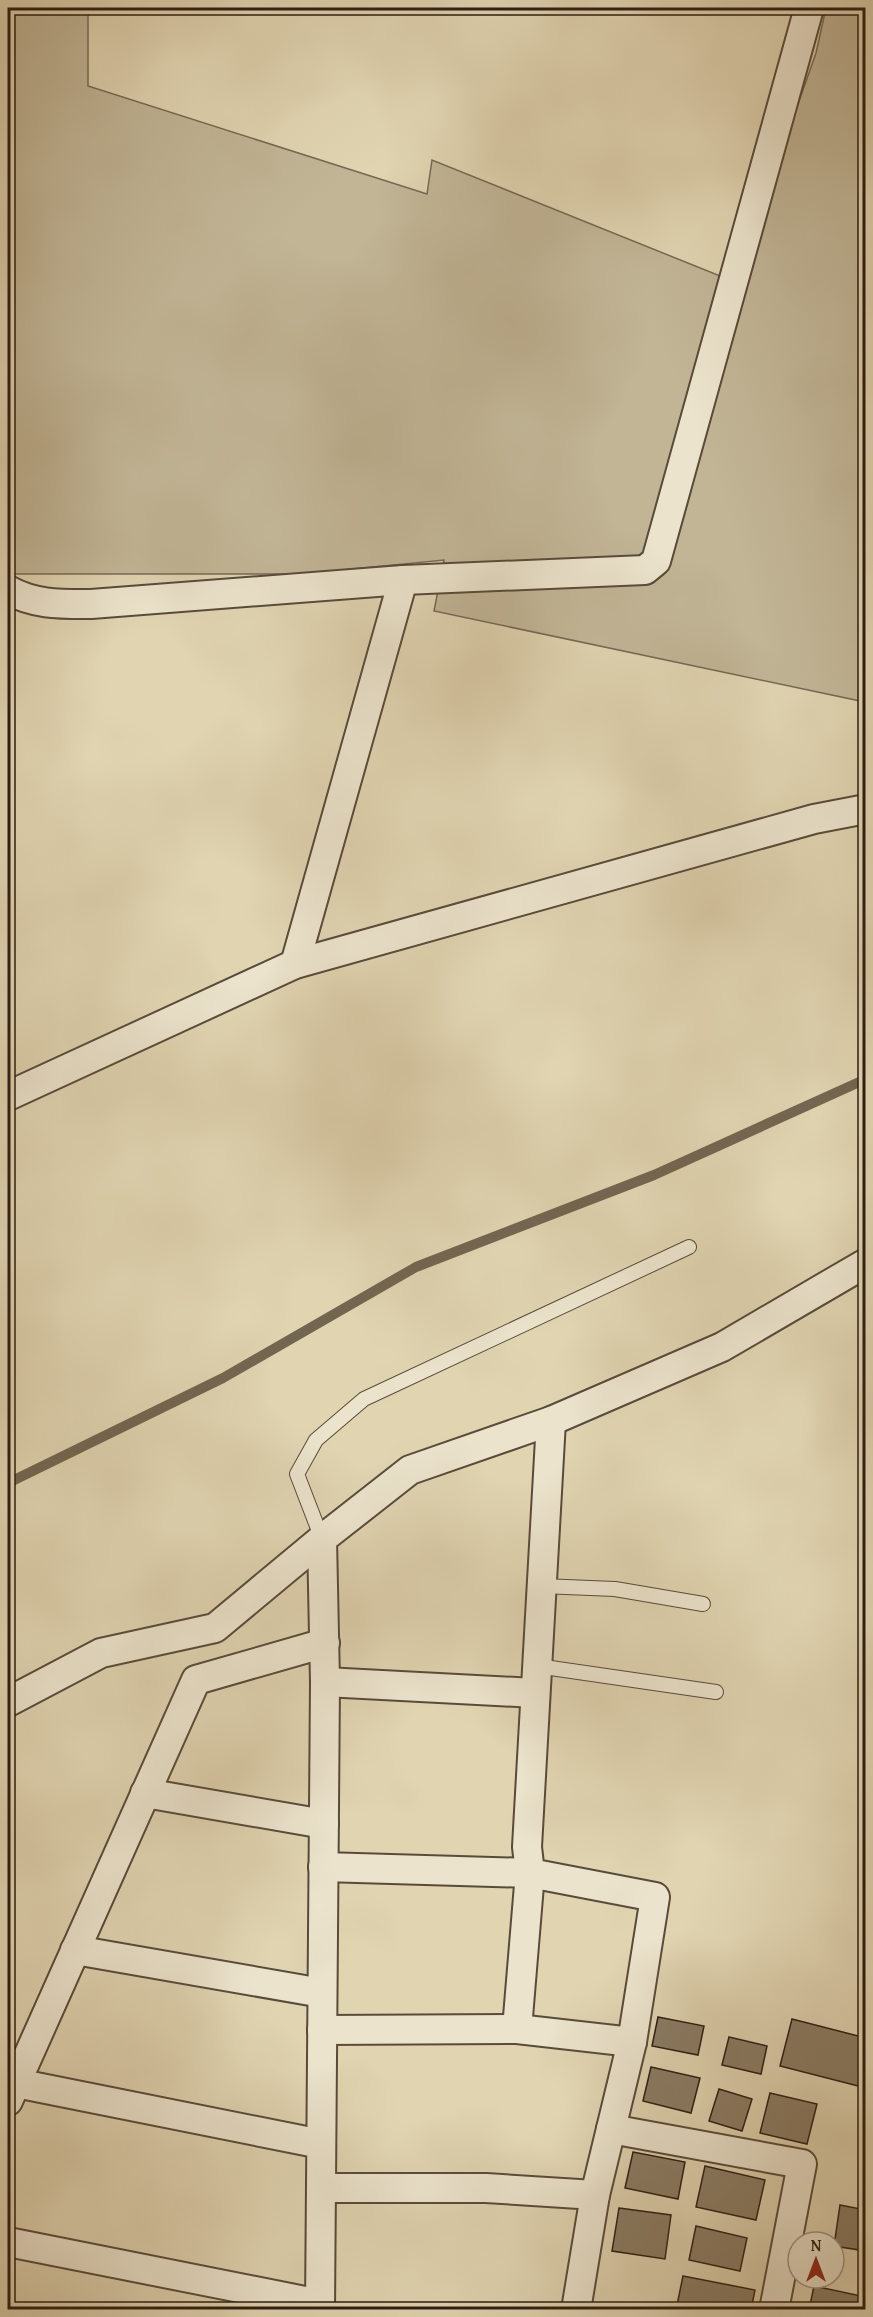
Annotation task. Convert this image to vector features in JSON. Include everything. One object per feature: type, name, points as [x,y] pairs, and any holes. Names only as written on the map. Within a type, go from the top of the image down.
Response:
[{"type":"street","points":[[8,590],[19,597],[46,604],[92,604],[403,580],[645,570],[656,561],[809,8]]},
{"type":"street","points":[[295,964],[403,580]]},
{"type":"street","points":[[8,1096],[295,964],[814,819],[866,809]]},
{"type":"street","points":[[8,1702],[101,1653],[215,1628],[410,1470],[551,1421],[722,1347],[866,1263]]},
{"type":"street","points":[[517,2029],[530,1873],[526,1847],[551,1421]]},
{"type":"street","points":[[8,2242],[320,2307],[324,1824],[322,1539]]},
{"type":"street","points":[[321,2144],[11,2092],[196,1680],[324,1643]]},
{"type":"street","points":[[324,1682],[536,1680]]},
{"type":"street","points":[[145,1793],[324,1824]]},
{"type":"street","points":[[323,1867],[530,1873],[655,1897],[632,2042],[595,2195],[576,2310]]},
{"type":"street","points":[[75,1950],[322,1993]]},
{"type":"street","points":[[322,2030],[517,2029],[632,2042]]},
{"type":"street","points":[[611,2129],[802,2164],[774,2310]]},
{"type":"street","points":[[321,2188],[486,2188],[595,2195]]},
{"type":"lane","points":[[322,1539],[297,1474],[316,1440],[364,1399],[689,1247]]},
{"type":"lane","points":[[541,1586],[615,1589],[704,1604]]},
{"type":"lane","points":[[536,1680],[716,1692]]},
{"type":"shaded area","points":[[8,8],[88,8],[88,86],[427,194],[432,160],[735,282],[816,53],[826,8],[865,8],[865,702],[434,611],[444,560],[302,574],[8,574]]},
{"type":"building","points":[[658,2017],[704,2026],[698,2055],[652,2046]]},
{"type":"building","points":[[792,2019],[866,2038],[866,2088],[780,2066]]},
{"type":"building","points":[[729,2037],[767,2046],[761,2074],[722,2065]]},
{"type":"building","points":[[651,2067],[700,2078],[691,2113],[643,2101]]},
{"type":"building","points":[[719,2089],[752,2099],[742,2131],[709,2121]]},
{"type":"building","points":[[770,2093],[817,2104],[807,2144],[760,2133]]},
{"type":"building","points":[[633,2152],[685,2162],[678,2199],[625,2188]]},
{"type":"building","points":[[705,2166],[765,2180],[756,2220],[696,2207]]},
{"type":"building","points":[[840,2205],[866,2210],[866,2251],[846,2248],[846,2230],[836,2230]]},
{"type":"building","points":[[619,2208],[671,2215],[665,2259],[612,2251]]},
{"type":"building","points":[[696,2226],[747,2238],[740,2271],[689,2260]]},
{"type":"building","points":[[683,2276],[755,2290],[751,2310],[676,2310]]},
{"type":"building","points":[[813,2290],[833,2290],[866,2297],[866,2310],[809,2310]]},
{"type":"waterway","points":[[8,1483],[223,1378],[416,1267],[654,1175],[866,1079]]}]
